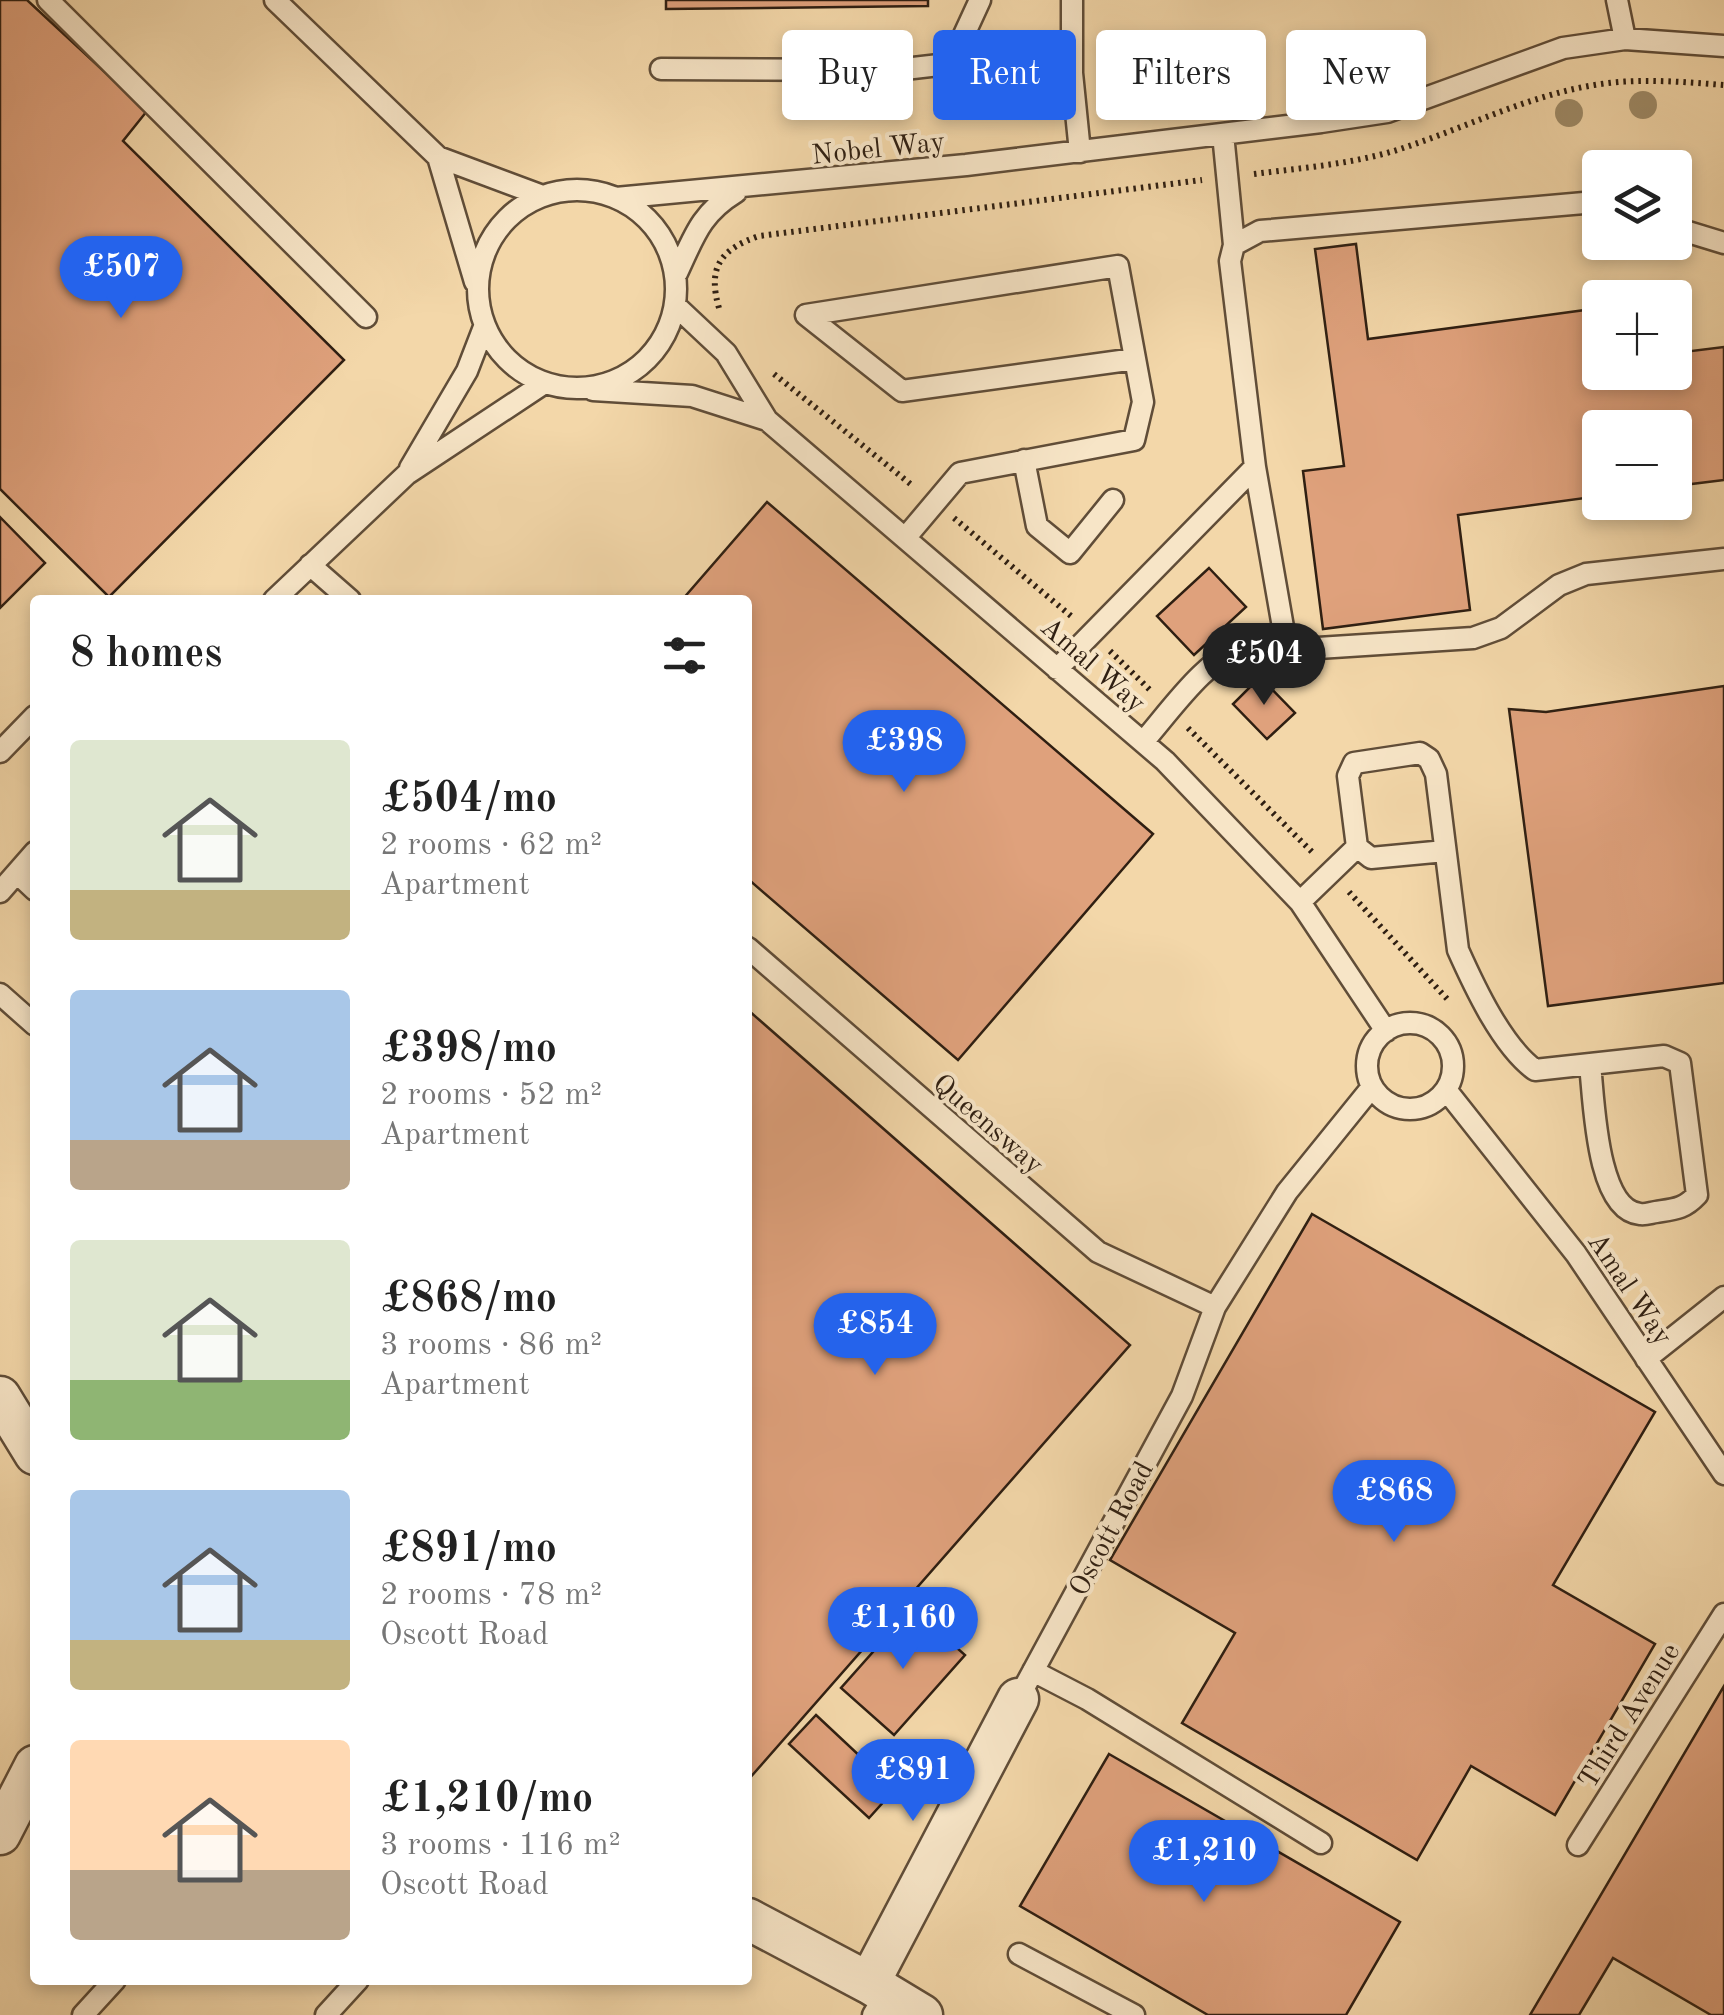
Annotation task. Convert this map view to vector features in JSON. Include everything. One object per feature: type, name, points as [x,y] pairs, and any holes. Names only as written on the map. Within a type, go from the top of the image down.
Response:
[{"type":"street","points":[[0,1397],[30,1446]]},
{"type":"street","name":"Oscott Road","points":[[876,1997],[1026,1684]]},
{"type":"street","points":[[0,1834],[30,1776]]},
{"type":"street","points":[[0,1842],[30,1828]]},
{"type":"street","points":[[752,1922],[876,1997],[922,2015]]},
{"type":"lane","points":[[48,0],[366,317]]},
{"type":"lane","points":[[275,0],[438,157],[540,195]]},
{"type":"lane","points":[[660,69],[896,70],[939,65],[957,50],[980,0]]},
{"type":"lane","points":[[1072,0],[1072,74],[1080,152]]},
{"type":"lane","points":[[1617,0],[1625,39]]},
{"type":"lane","name":"Nobel Way","points":[[616,198],[1080,152],[1386,112],[1564,48],[1625,39],[1724,46]]},
{"type":"lane","points":[[1224,134],[1234,245],[1230,261],[1255,467],[1286,650]]},
{"type":"lane","points":[[438,157],[476,284],[484,327],[513,367],[542,384],[589,389],[641,366],[664,340],[677,307],[677,273],[662,234],[638,208],[584,188],[540,195],[517,207],[491,237],[476,284]]},
{"type":"lane","points":[[677,273],[700,225],[715,205],[742,188]]},
{"type":"lane","points":[[1234,245],[1260,230],[1582,202]]},
{"type":"lane","points":[[1692,233],[1724,243]]},
{"type":"lane","points":[[906,537],[960,473],[1134,440],[1143,402],[1118,266],[806,315],[902,391],[1135,360]]},
{"type":"lane","name":"Amal Way","points":[[677,307],[726,353],[767,420],[1166,761],[1300,902],[1386,1031]]},
{"type":"lane","points":[[407,474],[468,371],[484,327]]},
{"type":"lane","points":[[279,595],[407,474],[542,384]]},
{"type":"lane","name":"Amal Way","points":[[589,389],[692,396],[767,420]]},
{"type":"lane","points":[[1024,460],[1037,526],[1070,553],[1112,500]]},
{"type":"lane","points":[[1058,669],[1255,467]]},
{"type":"lane","points":[[1143,742],[1219,661],[1249,644],[1265,642],[1286,650],[1473,638],[1501,628],[1558,585],[1586,574],[1724,559]]},
{"type":"lane","points":[[310,565],[344,595]]},
{"type":"lane","points":[[0,752],[30,721]]},
{"type":"lane","points":[[1446,851],[1371,858],[1357,846],[1348,776],[1354,763],[1420,753],[1429,759],[1436,774],[1446,851],[1458,950],[1519,1058],[1535,1070],[1664,1056],[1680,1063],[1698,1195],[1685,1208],[1638,1214],[1624,1207],[1612,1192],[1604,1171],[1590,1065]]},
{"type":"lane","points":[[1300,902],[1357,846]]},
{"type":"lane","points":[[0,892],[30,858]]},
{"type":"lane","points":[[17,873],[30,885]]},
{"type":"lane","name":"Queensway","points":[[752,951],[1098,1252],[1215,1307]]},
{"type":"lane","points":[[0,994],[30,1021]]},
{"type":"lane","points":[[1400,1024],[1417,1024],[1433,1029],[1445,1040],[1453,1056],[1454,1074],[1447,1090],[1430,1106],[1408,1110],[1386,1103],[1372,1087],[1366,1066],[1372,1046],[1386,1031],[1400,1024]]},
{"type":"lane","name":"Oscott Road","points":[[1026,1684],[1182,1396],[1215,1307],[1288,1192],[1372,1087]]},
{"type":"lane","name":"Amal Way","points":[[1447,1090],[1576,1254],[1724,1474]]},
{"type":"lane","points":[[1646,1359],[1724,1297]]},
{"type":"lane","name":"Third Avenue","points":[[1578,1845],[1724,1614]]},
{"type":"lane","points":[[1026,1684],[1322,1843]]},
{"type":"lane","points":[[1020,1954],[1134,2015]]},
{"type":"lane","points":[[83,2015],[110,1985]]},
{"type":"lane","points":[[326,2015],[353,1985]]},
{"type":"building","points":[[0,0],[27,0],[147,111],[123,141],[344,360],[111,595],[0,489]]},
{"type":"building","points":[[666,0],[928,0],[928,6],[666,9]]},
{"type":"building","points":[[1356,244],[1368,339],[1582,310],[1582,390],[1692,390],[1692,351],[1724,347],[1724,480],[1692,484],[1692,410],[1582,410],[1582,498],[1458,515],[1470,610],[1323,629],[1303,471],[1344,466],[1315,249]]},
{"type":"building","points":[[767,502],[1153,834],[958,1060],[752,882],[752,595],[686,595]]},
{"type":"building","points":[[0,517],[45,563],[0,608]]},
{"type":"building","points":[[1209,568],[1246,607],[1194,655],[1157,616]]},
{"type":"building","points":[[1260,677],[1295,713],[1267,739],[1233,704]]},
{"type":"building","points":[[1724,686],[1724,983],[1548,1006],[1509,709],[1546,712]]},
{"type":"building","points":[[752,1014],[1130,1345],[752,1775]]},
{"type":"building","points":[[1312,1214],[1655,1412],[1553,1585],[1655,1644],[1555,1815],[1471,1766],[1417,1860],[1182,1723],[1235,1633],[1110,1560]]},
{"type":"building","points":[[912,1608],[965,1655],[894,1735],[841,1688]]},
{"type":"building","points":[[1724,1686],[1724,2015],[1711,2015],[1613,1958],[1579,2015],[1530,2015]]},
{"type":"building","points":[[816,1715],[895,1789],[869,1818],[789,1744]]},
{"type":"building","points":[[1109,1754],[1400,1922],[1346,2015],[1208,2015],[1020,1906]]}]
